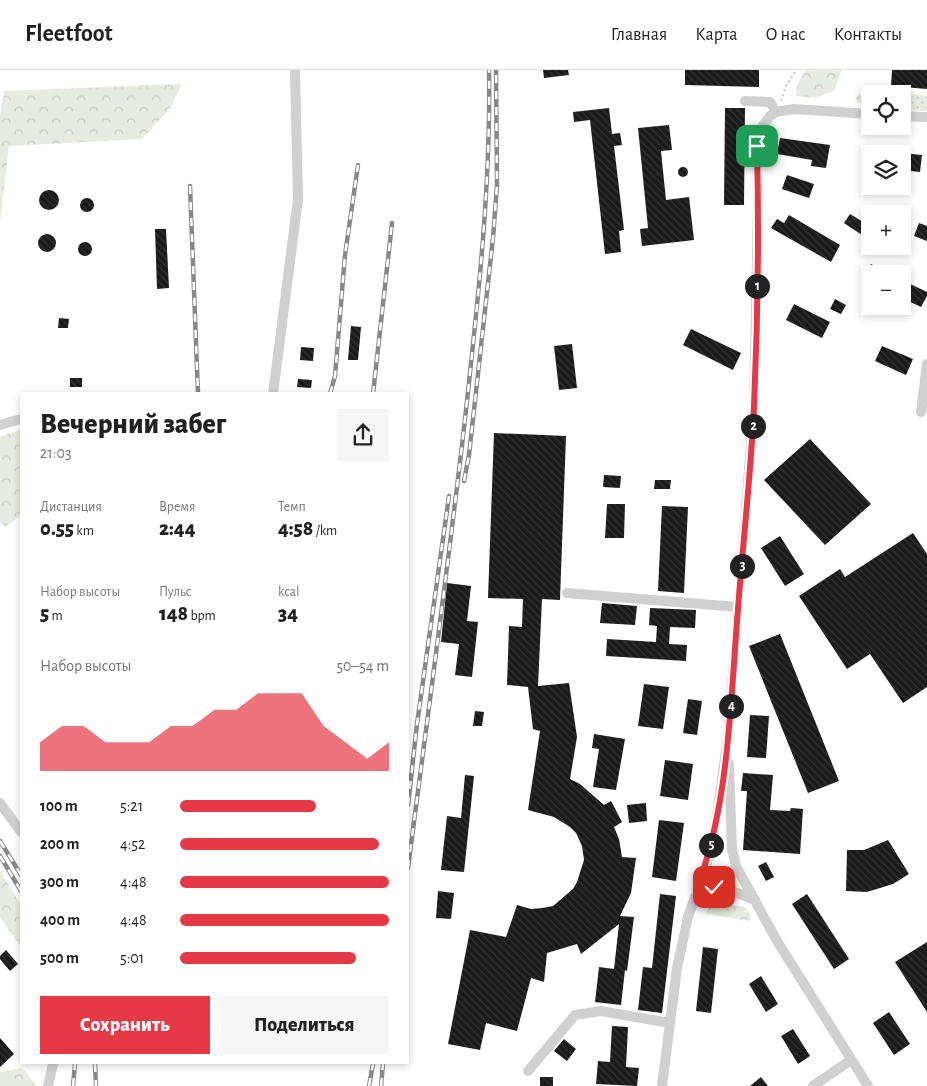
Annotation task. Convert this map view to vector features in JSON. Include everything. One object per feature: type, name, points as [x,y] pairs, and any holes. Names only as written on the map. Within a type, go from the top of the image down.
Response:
[{"type":"street","points":[[273,392],[298,199],[295,70]]},
{"type":"street","points":[[745,102],[770,102],[779,111]]},
{"type":"street","points":[[662,1086],[677,968],[688,917],[707,863],[717,815],[728,736],[754,406],[758,208],[757,146],[760,128],[770,116],[779,111],[794,109],[861,113]]},
{"type":"street","points":[[911,116],[927,117]]},
{"type":"street","points":[[920,412],[927,364]]},
{"type":"street","points":[[0,426],[20,419]]},
{"type":"street","points":[[567,593],[738,607]]},
{"type":"street","points":[[728,736],[732,849],[736,866],[777,941],[868,1086]]},
{"type":"street","points":[[0,803],[20,831]]},
{"type":"street","points":[[696,891],[714,887],[755,900]]},
{"type":"street","points":[[528,1071],[575,1015],[601,1011],[670,1022]]},
{"type":"street","points":[[812,1086],[851,1060]]},
{"type":"street","points":[[48,1086],[53,1064]]},
{"type":"path","points":[[779,111],[786,86],[796,70]]},
{"type":"green space","points":[[806,70],[842,70],[834,91],[815,98],[796,96],[797,85]]},
{"type":"green space","points":[[182,84],[170,109],[142,139],[9,146],[0,222],[0,115],[4,91]]},
{"type":"green space","points":[[861,94],[861,103],[855,100]]},
{"type":"green space","points":[[911,94],[927,96],[927,110],[911,110]]},
{"type":"green space","points":[[20,429],[20,516],[5,527],[0,522],[0,437]]},
{"type":"green space","points":[[0,871],[20,903],[20,946],[0,918]]},
{"type":"green space","points":[[718,903],[745,907],[750,914],[751,921],[706,914],[710,905]]},
{"type":"green space","points":[[22,1068],[37,1086],[0,1086],[0,1071]]},
{"type":"building","points":[[543,70],[568,70],[569,75],[544,78]]},
{"type":"building","points":[[685,70],[759,70],[759,87],[685,85]]},
{"type":"building","points":[[892,70],[927,70],[927,89],[911,88],[911,85],[891,85]]},
{"type":"building","points":[[609,108],[612,134],[620,133],[622,145],[614,146],[624,230],[619,231],[621,252],[605,254],[590,120],[574,122],[573,112]]},
{"type":"building","points":[[725,108],[745,108],[744,205],[724,205]]},
{"type":"building","points":[[669,125],[672,150],[661,151],[666,200],[689,197],[694,240],[642,246],[640,229],[648,228],[638,128]]},
{"type":"building","points":[[780,138],[830,145],[826,168],[811,166],[812,160],[777,154]]},
{"type":"building","points":[[911,154],[922,155],[920,172],[911,171]]},
{"type":"building","points":[[681,167],[685,167],[688,172],[687,176],[681,177],[678,174],[678,170]]},
{"type":"building","points":[[787,175],[814,184],[809,198],[782,189]]},
{"type":"building","points":[[45,190],[53,190],[59,196],[59,204],[53,210],[45,210],[39,204],[39,196]]},
{"type":"building","points":[[87,198],[92,200],[94,205],[92,210],[87,212],[82,210],[80,205],[82,200]]},
{"type":"building","points":[[850,214],[861,221],[861,234],[844,223]]},
{"type":"building","points":[[789,215],[840,245],[831,262],[771,228],[777,219],[784,223]]},
{"type":"building","points":[[919,223],[927,226],[927,241],[914,236]]},
{"type":"building","points":[[155,229],[166,229],[169,288],[157,289]]},
{"type":"building","points":[[47,234],[53,237],[56,243],[53,249],[47,252],[41,249],[38,243],[41,237]]},
{"type":"building","points":[[85,242],[90,244],[92,249],[90,254],[85,256],[80,254],[78,249],[80,244]]},
{"type":"building","points":[[911,284],[927,292],[921,307],[911,302]]},
{"type":"building","points":[[835,299],[846,305],[841,314],[830,309]]},
{"type":"building","points":[[794,304],[830,322],[822,338],[786,320]]},
{"type":"building","points":[[59,318],[69,319],[68,328],[58,328]]},
{"type":"building","points":[[351,326],[361,327],[358,360],[348,360]]},
{"type":"building","points":[[691,329],[741,353],[733,370],[683,345]]},
{"type":"building","points":[[572,344],[577,388],[559,390],[554,346]]},
{"type":"building","points":[[882,346],[913,359],[906,375],[875,361]]},
{"type":"building","points":[[301,347],[314,348],[313,361],[300,360]]},
{"type":"building","points":[[70,378],[82,378],[82,387],[70,387]]},
{"type":"building","points":[[298,379],[312,380],[311,388],[297,387]]},
{"type":"building","points":[[494,433],[566,436],[560,600],[542,599],[538,686],[569,683],[577,737],[570,779],[580,784],[604,805],[611,801],[622,822],[614,827],[619,839],[622,857],[636,858],[631,893],[620,916],[634,917],[621,1005],[595,1002],[599,967],[614,969],[619,924],[581,954],[577,944],[547,953],[544,982],[531,978],[517,1031],[486,1023],[480,1050],[448,1044],[470,930],[506,937],[517,905],[531,909],[553,906],[573,889],[584,860],[582,846],[576,833],[570,827],[554,817],[528,810],[540,731],[533,729],[528,687],[507,685],[509,626],[522,627],[523,599],[488,598]]},
{"type":"building","points":[[810,439],[871,504],[825,545],[764,480]]},
{"type":"building","points":[[604,475],[621,476],[620,488],[603,487]]},
{"type":"building","points":[[655,480],[671,480],[670,489],[654,489]]},
{"type":"building","points":[[607,504],[625,504],[624,538],[605,538]]},
{"type":"building","points":[[662,506],[688,507],[684,593],[658,591]]},
{"type":"building","points":[[913,533],[927,554],[927,687],[903,703],[870,654],[847,669],[799,596],[840,569],[845,577]]},
{"type":"building","points":[[780,536],[804,574],[785,586],[761,548]]},
{"type":"building","points":[[447,583],[471,586],[467,621],[478,622],[472,677],[455,675],[459,644],[441,642]]},
{"type":"building","points":[[602,603],[637,606],[635,625],[600,623]]},
{"type":"building","points":[[650,608],[696,610],[695,628],[670,627],[669,644],[687,645],[686,661],[606,656],[607,639],[656,642],[657,626],[649,625]]},
{"type":"building","points":[[780,634],[839,781],[808,793],[749,646]]},
{"type":"building","points":[[644,684],[669,687],[663,729],[638,726]]},
{"type":"building","points":[[688,699],[702,701],[697,735],[683,733]]},
{"type":"building","points":[[475,711],[484,712],[482,726],[473,726]]},
{"type":"building","points":[[750,715],[769,716],[766,758],[747,757]]},
{"type":"building","points":[[594,734],[625,739],[616,790],[593,787],[599,749],[592,748]]},
{"type":"building","points":[[665,760],[693,764],[688,800],[660,796]]},
{"type":"building","points":[[743,773],[773,775],[770,810],[790,811],[791,808],[803,809],[800,854],[743,850],[747,791],[741,791]]},
{"type":"building","points":[[465,775],[474,776],[464,872],[441,870],[447,816],[461,818]]},
{"type":"building","points":[[646,803],[647,821],[629,823],[627,805]]},
{"type":"building","points":[[659,820],[684,823],[676,881],[652,877]]},
{"type":"building","points":[[888,840],[909,874],[893,884],[867,892],[846,891],[847,850],[864,850]]},
{"type":"building","points":[[766,862],[774,877],[766,881],[758,866]]},
{"type":"building","points":[[438,891],[454,893],[451,919],[436,918]]},
{"type":"building","points":[[660,894],[676,896],[662,1013],[638,1010],[643,967],[652,968]]},
{"type":"building","points":[[807,894],[849,959],[834,969],[792,904]]},
{"type":"building","points":[[927,942],[927,1012],[895,962]]},
{"type":"building","points":[[703,947],[718,949],[711,1013],[696,1011]]},
{"type":"building","points":[[6,950],[18,964],[10,971],[0,959],[0,956]]},
{"type":"building","points":[[761,976],[778,1004],[766,1012],[749,984]]},
{"type":"building","points":[[889,1012],[910,1044],[894,1055],[873,1023]]},
{"type":"building","points":[[612,1026],[628,1027],[626,1067],[639,1068],[637,1086],[596,1084],[598,1061],[610,1062]]},
{"type":"building","points":[[793,1029],[810,1056],[798,1064],[781,1036]]},
{"type":"building","points":[[0,1038],[14,1054],[0,1067]]},
{"type":"building","points":[[564,1039],[576,1049],[567,1061],[554,1051]]},
{"type":"building","points":[[540,1077],[553,1077],[553,1086],[540,1086]]},
{"type":"building","points":[[761,1077],[768,1086],[750,1086]]},
{"type":"railway","points":[[409,860],[451,538],[474,339],[488,160],[489,70]]},
{"type":"railway","points":[[464,481],[469,455],[493,238],[497,185],[496,70]]},
{"type":"railway","points":[[331,392],[335,376],[345,255],[358,165]]},
{"type":"railway","points":[[190,186],[198,392]]},
{"type":"railway","points":[[373,392],[392,223]]},
{"type":"railway","points":[[409,796],[417,724],[449,496]]},
{"type":"railway","points":[[0,841],[20,873]]},
{"type":"railway","points":[[0,856],[20,889]]},
{"type":"railway","points":[[73,1086],[75,1064]]},
{"type":"railway","points":[[95,1064],[96,1086]]},
{"type":"railway","points":[[369,1086],[373,1064]]},
{"type":"railway","points":[[381,1086],[383,1064]]},
{"type":"route","points":[[714,887],[696,891],[707,863],[717,815],[728,736],[742,567],[754,406],[758,208],[757,146]]}]
